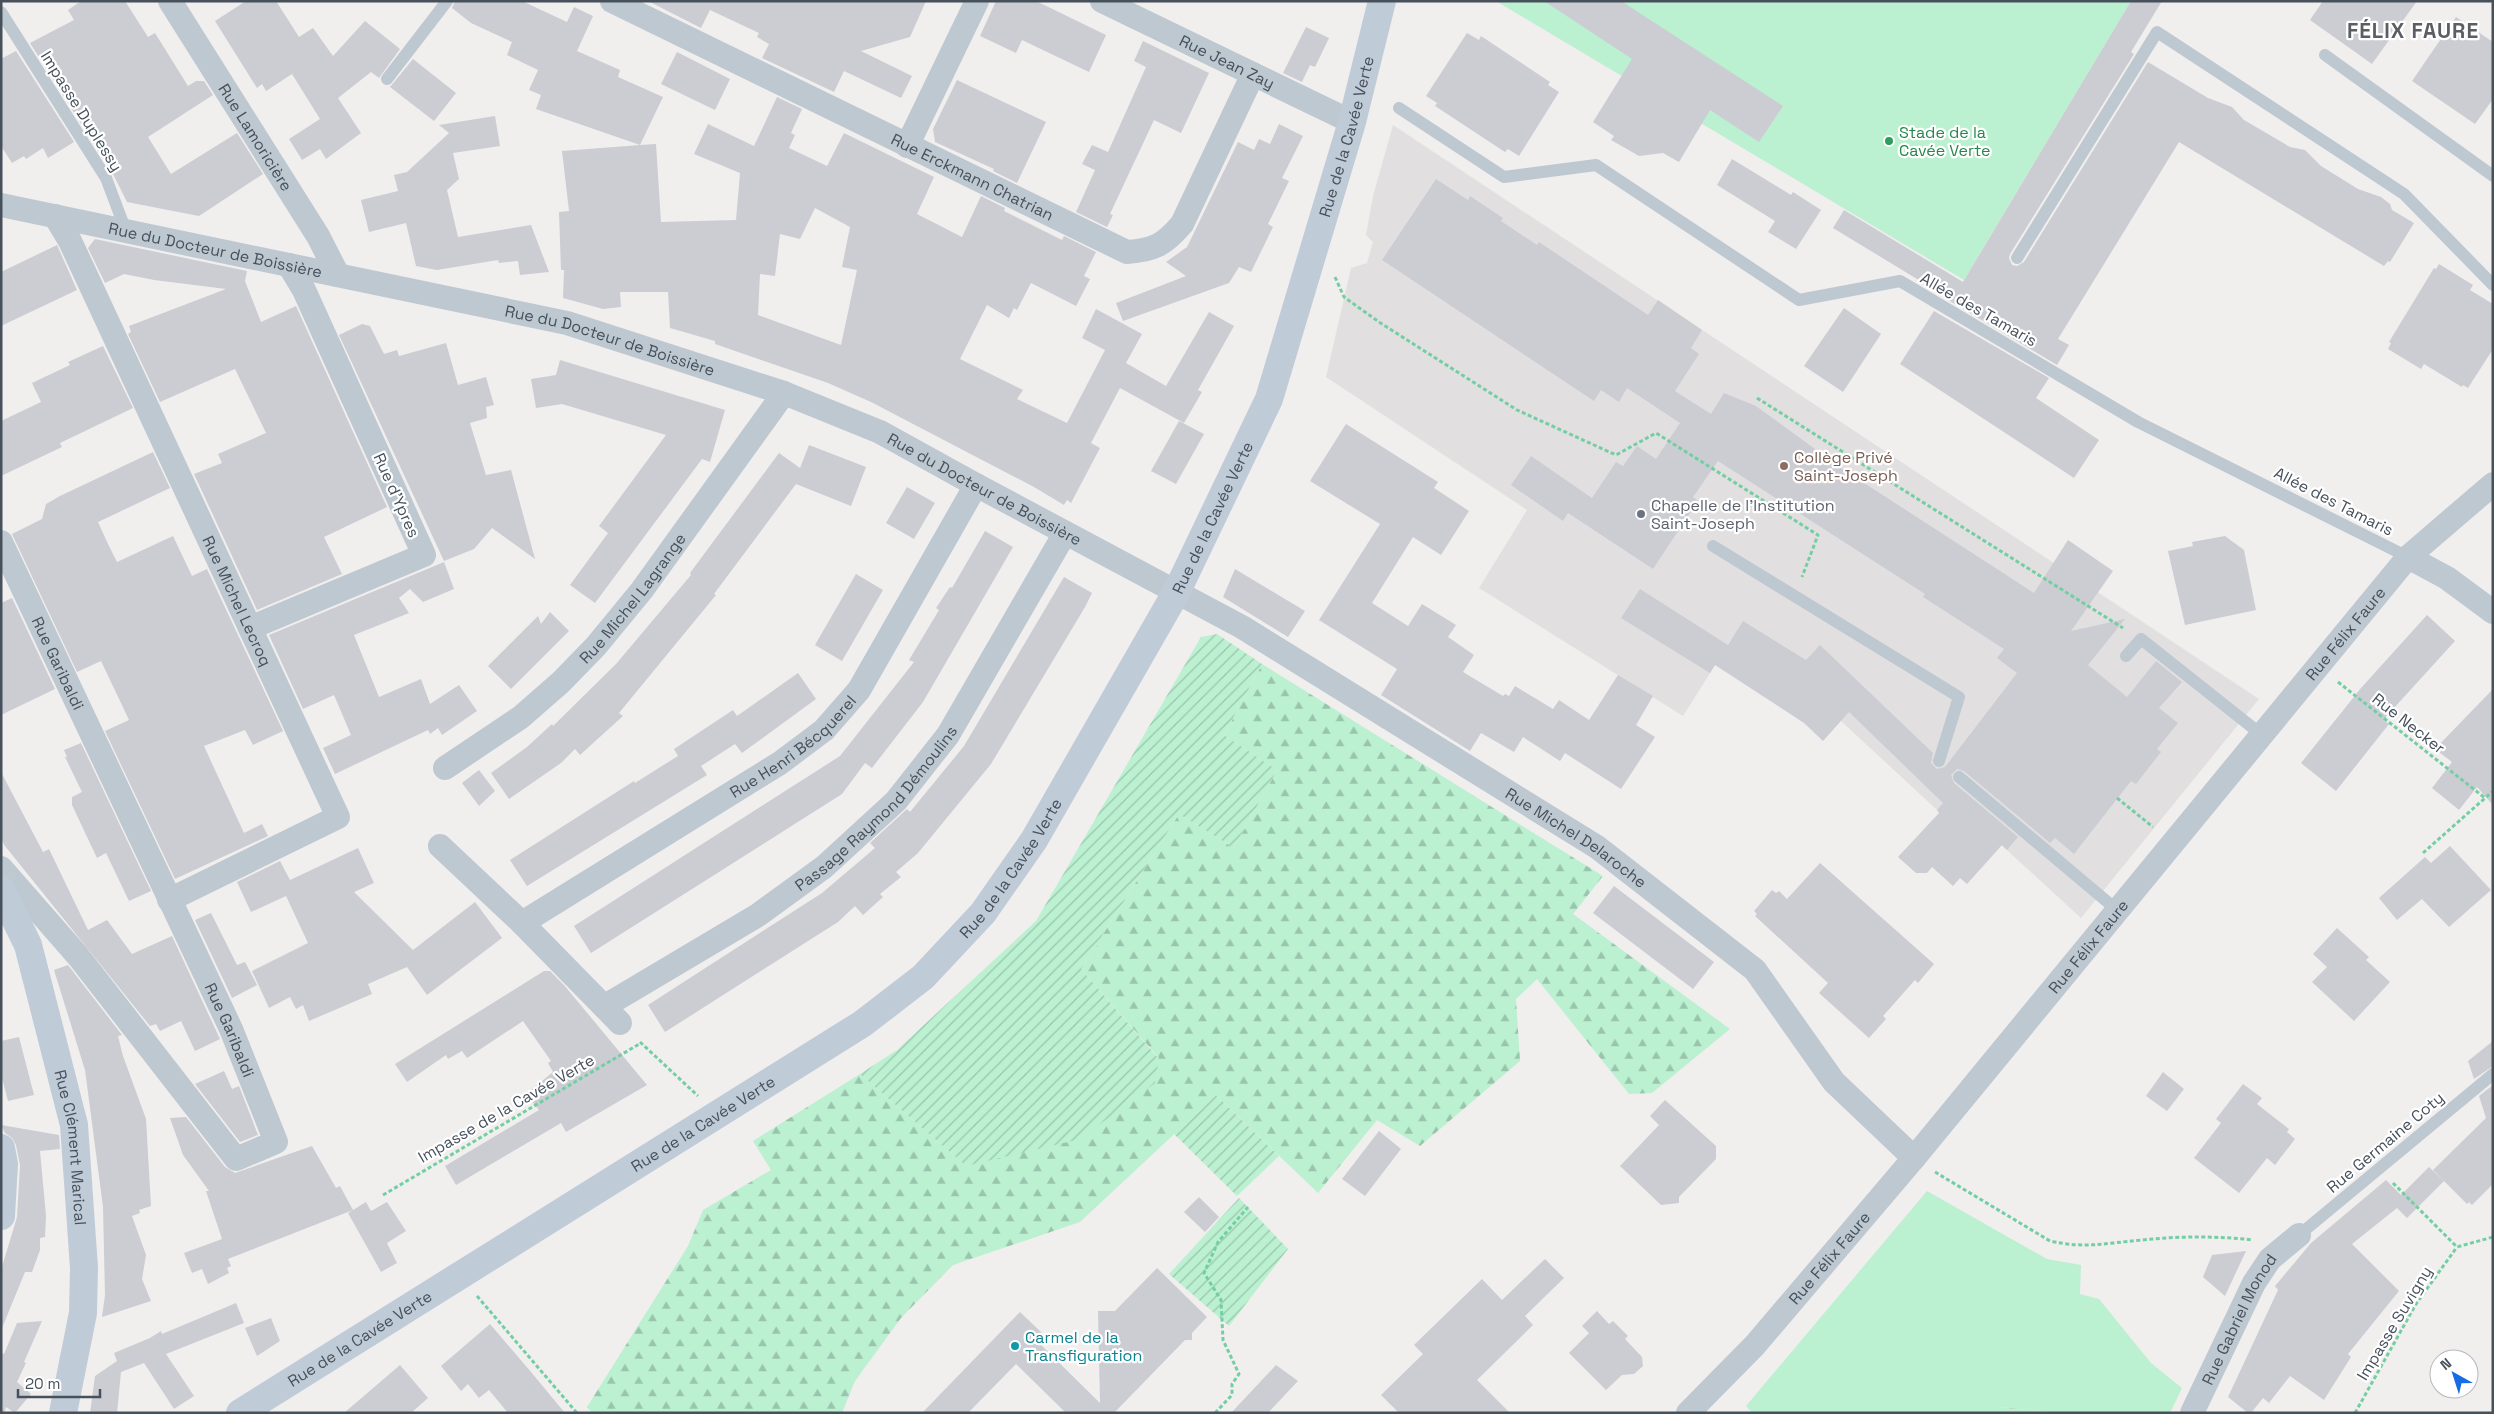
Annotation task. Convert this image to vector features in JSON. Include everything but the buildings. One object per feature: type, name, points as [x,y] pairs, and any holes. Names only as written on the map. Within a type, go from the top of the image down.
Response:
[{"type":"street","name":"Rue Lamoricière","points":[[170,1],[318,236],[338,275]]},
{"type":"street","name":"Rue Erckmann Chatrian","points":[[612,1],[1127,252],[1148,251],[1168,240],[1182,224],[1253,74]]},
{"type":"street","points":[[907,146],[978,1]]},
{"type":"street","name":"Rue Jean Zay","points":[[1102,1],[1352,122]]},
{"type":"street","name":"Rue de la Cavée Verte","points":[[240,1413],[862,1024],[923,977],[983,913],[1034,840],[1177,591],[1269,399],[1352,122],[1382,1]]},
{"type":"street","name":"Rue du Docteur de Boissière","points":[[1,204],[567,323],[784,393],[880,432],[1065,533],[1177,591]]},
{"type":"street","name":"Rue Michel Lecroq","points":[[56,216],[70,241],[338,818],[169,900]]},
{"type":"street","name":"Rue d'Ypres","points":[[250,628],[424,556],[304,290],[289,265]]},
{"type":"street","name":"Rue Michel Lagrange","points":[[445,768],[520,717],[561,682],[596,646],[642,590],[784,393]]},
{"type":"street","name":"Rue Félix Faure","points":[[1688,1413],[1755,1345],[1914,1158],[2408,557],[2493,484]]},
{"type":"street","name":"Rue Henri Bécquerel","points":[[522,923],[780,763],[824,730],[859,690],[976,485]]},
{"type":"street","name":"Passage Raymond Démoulins","points":[[522,923],[612,1014],[824,867],[896,801],[948,735],[1065,533]]},
{"type":"street","name":"Rue Garibaldi","points":[[1,542],[230,1029],[276,1142],[236,1159],[78,956],[1,868]]},
{"type":"street","points":[[2408,557],[2447,578],[2493,612]]},
{"type":"street","name":"Rue Michel Delaroche","points":[[1177,591],[1242,627],[1597,847],[1756,970],[1834,1082],[1914,1158]]},
{"type":"street","points":[[440,846],[522,923]]},
{"type":"street","name":"Rue Clément Marical","points":[[1,890],[28,946],[74,1125],[84,1268],[83,1313],[63,1413]]},
{"type":"street","points":[[1,1148],[4,1164],[1,1216]]},
{"type":"street","name":"Rue Gabriel Monod","points":[[2192,1413],[2254,1283],[2270,1259],[2299,1235]]},
{"type":"lane","points":[[388,79],[447,1]]},
{"type":"lane","name":"Impasse Duplessy","points":[[1,12],[106,178],[126,231]]},
{"type":"lane","points":[[2017,258],[2158,32],[2404,194],[2493,285]]},
{"type":"lane","points":[[2324,55],[2493,176]]},
{"type":"lane","name":"Allée des Tamaris","points":[[1399,108],[1504,177],[1596,165],[1799,300],[1900,281],[2138,422],[2408,557]]},
{"type":"lane","points":[[1713,546],[1960,697],[1939,761]]},
{"type":"lane","points":[[2126,656],[2141,639],[2262,735]]},
{"type":"lane","points":[[1959,778],[2117,910]]},
{"type":"lane","name":"Rue Germaine Coty","points":[[2299,1235],[2493,1074]]},
{"type":"path","points":[[1318,237],[1344,297],[1379,322],[1517,410],[1616,455],[1656,433],[1818,535],[1794,596]]},
{"type":"path","points":[[1757,398],[2141,639]]},
{"type":"path","name":"Rue Necker","points":[[2318,667],[2485,798]]},
{"type":"path","points":[[2423,853],[2493,791]]},
{"type":"path","points":[[2118,798],[2173,842]]},
{"type":"path","name":"Impasse de la Cavée Verte","points":[[383,1195],[641,1043],[688,1087]]},
{"type":"path","points":[[2392,1182],[2457,1247],[2490,1239],[2493,1236]]},
{"type":"path","points":[[1951,1183],[2050,1241],[2072,1246],[2216,1237],[2259,1241]]},
{"type":"path","points":[[1215,1413],[1232,1395],[1232,1384],[1239,1374],[1223,1340],[1221,1300],[1204,1273],[1218,1242],[1248,1207]]},
{"type":"path","name":"Impasse Suvigny","points":[[2356,1413],[2416,1304],[2457,1247]]},
{"type":"path","points":[[460,1276],[577,1413]]},
{"type":"shaded area","points":[[1393,125],[2259,699],[2081,918],[1949,797],[1937,810],[1841,721],[1729,643],[1683,716],[1479,588],[1527,510],[1326,377],[1351,268],[1367,263],[1373,242],[1366,235],[1373,196]]},
{"type":"green space","name":"Stade de la Cavée Verte","points":[[1496,1],[2131,1],[1964,280]]},
{"type":"green space","points":[[1217,634],[1262,664],[1224,735],[1277,770],[1234,848],[1179,814],[1081,969],[1159,1059],[1155,1083],[1080,1139],[966,1166],[860,1074],[897,1050],[1036,921],[1201,637]]},
{"type":"green space","points":[[1262,664],[1603,876],[1573,914],[1730,1029],[1652,1093],[1629,1094],[1537,979],[1516,999],[1520,1061],[1420,1146],[1377,1120],[1318,1193],[1216,1095],[1080,1222],[953,1265],[901,1318],[855,1381],[842,1413],[592,1413],[587,1407],[688,1246],[703,1210],[771,1170],[753,1141],[860,1074],[966,1166],[1159,1058],[1081,969],[1179,814],[1234,848],[1277,770],[1224,735]]},
{"type":"green space","points":[[1216,1095],[1279,1156],[1237,1196],[1174,1134]]},
{"type":"green space","points":[[1927,1191],[2047,1259],[2081,1265],[2080,1294],[2099,1299],[2151,1363],[2182,1388],[2170,1413],[2059,1413],[1998,1407],[1991,1413],[1752,1413],[1746,1406]]},
{"type":"green space","points":[[1239,1198],[1288,1249],[1229,1326],[1169,1274]]},
{"type":"green space","points":[[1997,1407],[2059,1413],[1991,1413]]},
{"type":"place","name":"Stade de la Cavée Verte","points":[[1889,141]]},
{"type":"place","name":"Collège Privé Saint-Joseph","points":[[1784,466]]},
{"type":"place","name":"Chapelle de l'Institution Saint-Joseph","points":[[1641,514]]},
{"type":"place","name":"Carmel de la Transfiguration","points":[[1015,1346]]},
{"type":"district","name":"FÉLIX FAURE","points":[[2413,31]]}]
